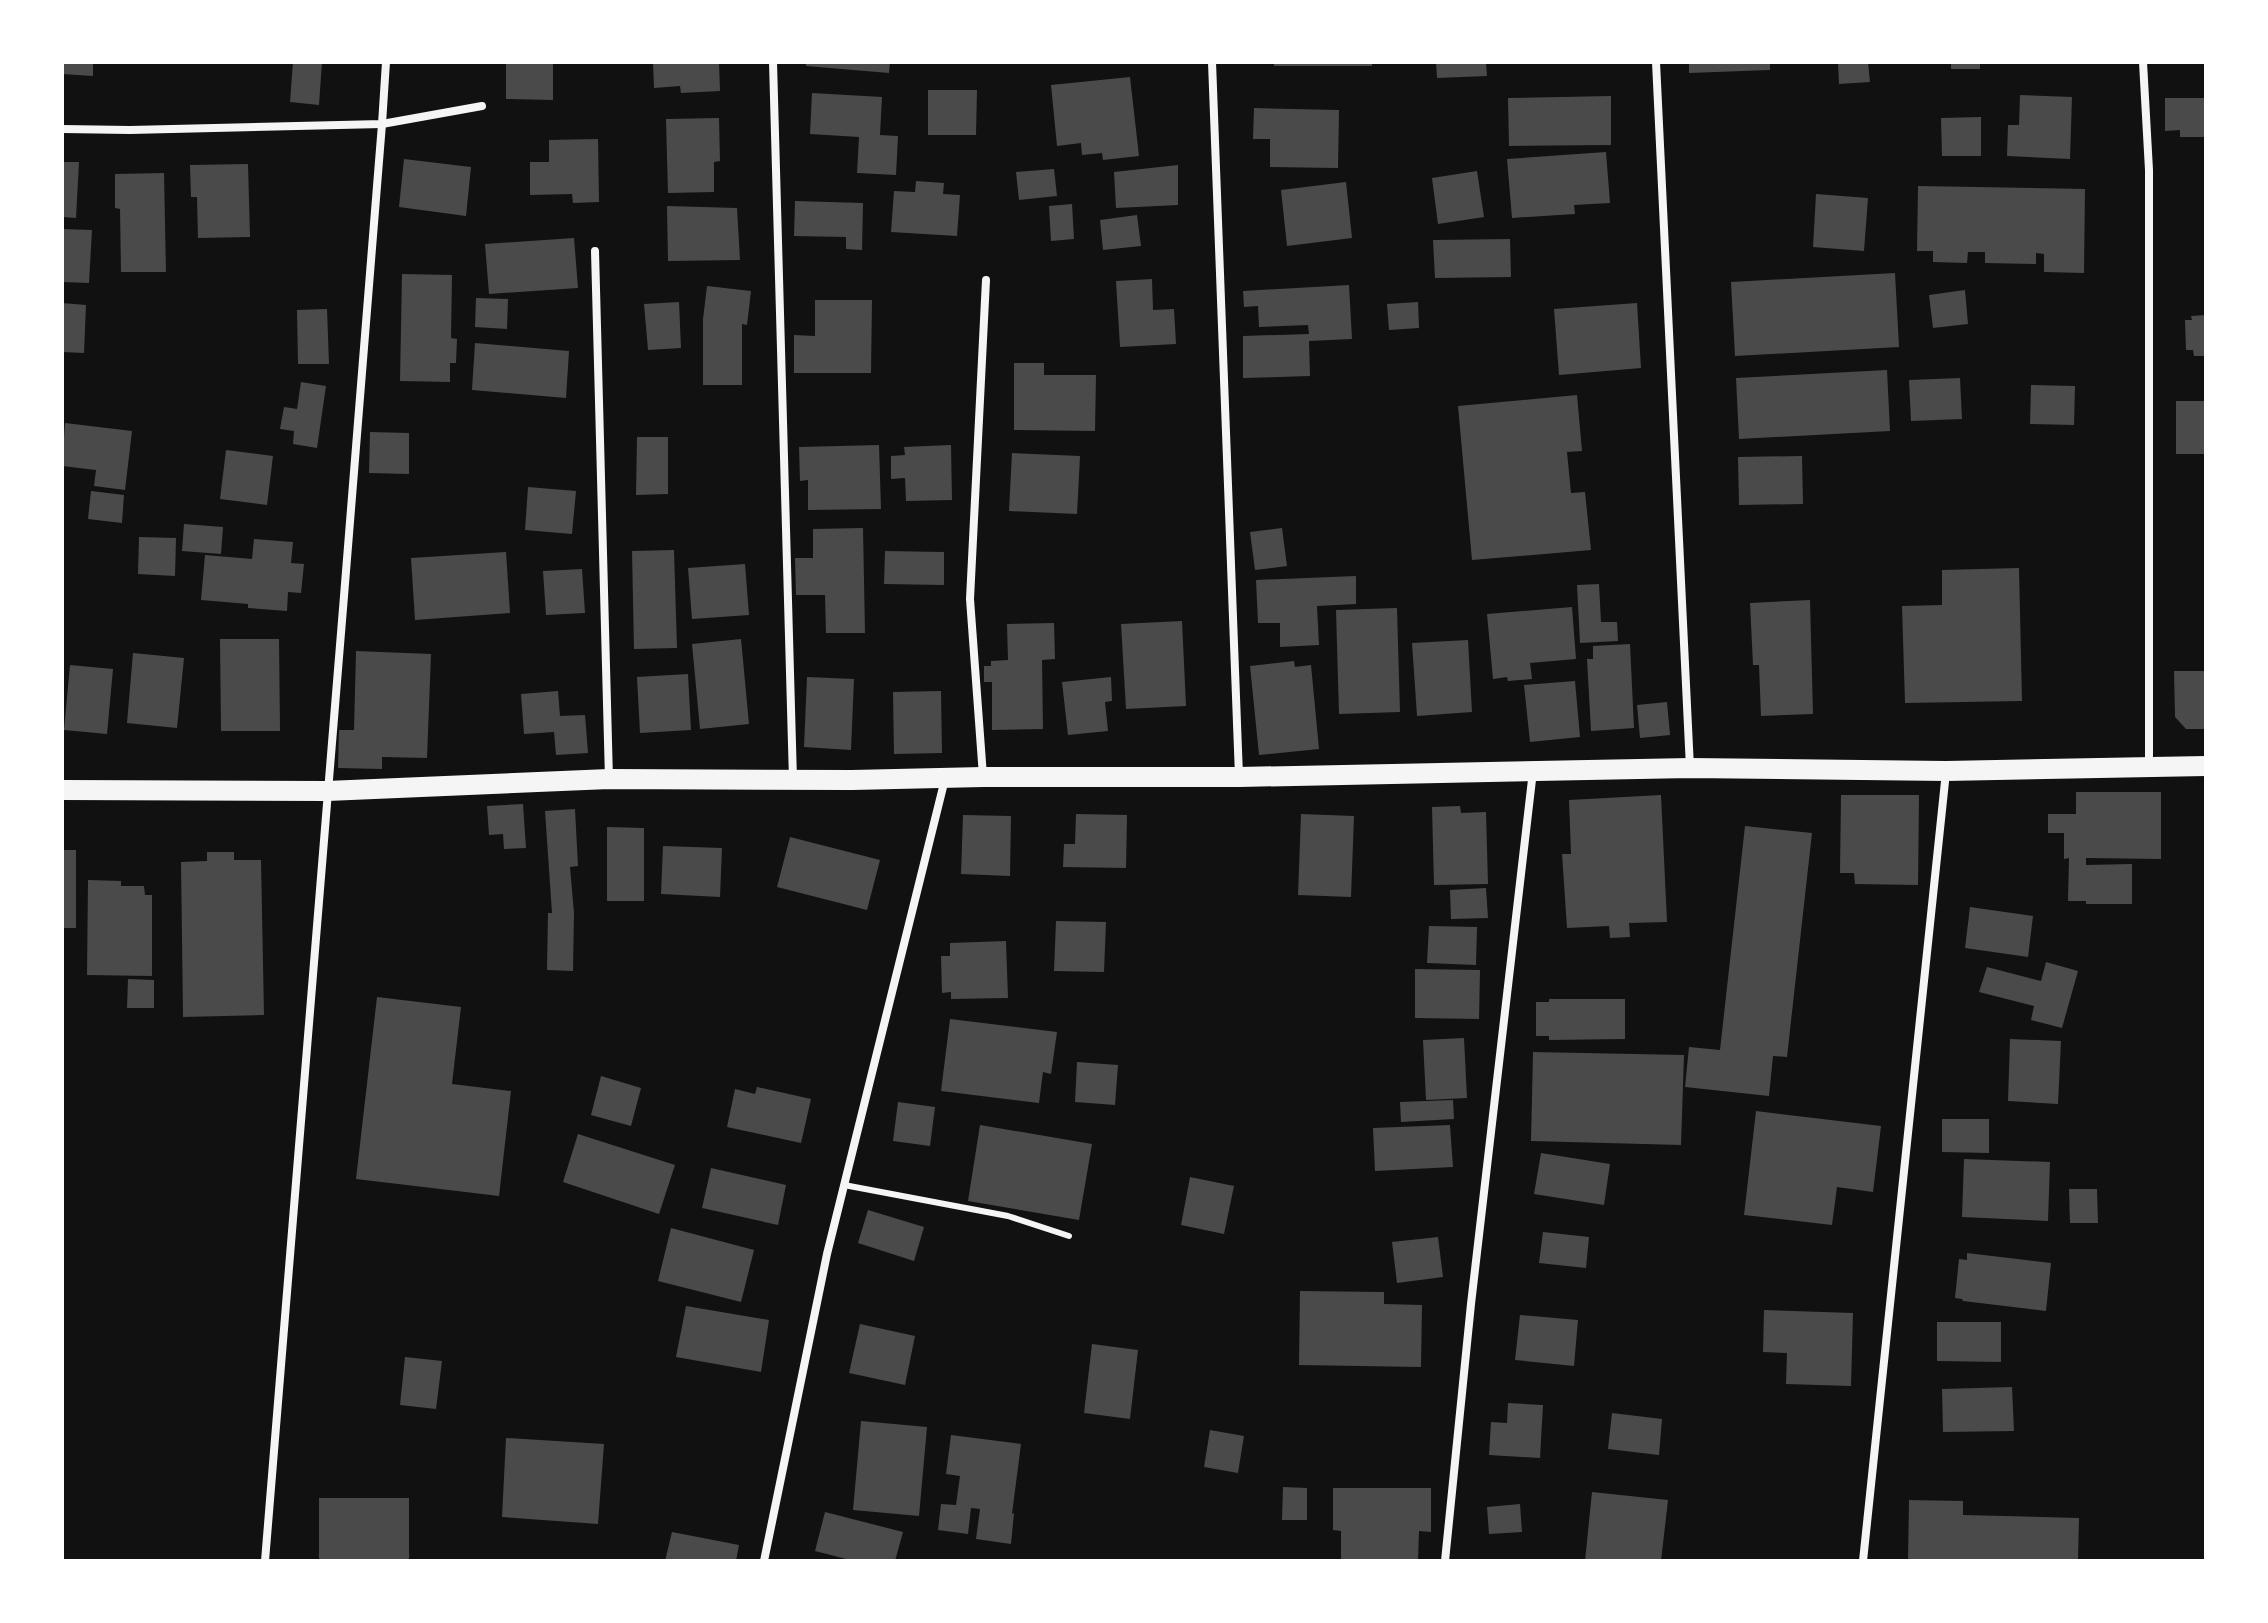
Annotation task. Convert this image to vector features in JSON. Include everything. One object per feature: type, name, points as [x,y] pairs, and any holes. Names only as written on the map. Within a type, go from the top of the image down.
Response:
[{"type":"main road","points":[[62,790],[327,791],[609,779],[1239,777],[1690,768],[1946,771],[2206,766]]},
{"type":"street","points":[[265,1561],[386,62]]},
{"type":"street","points":[[773,62],[793,780]]},
{"type":"street","points":[[1212,62],[1239,777]]},
{"type":"street","points":[[1656,62],[1690,768]]},
{"type":"street","points":[[2143,62],[2149,170],[2149,767]]},
{"type":"street","points":[[62,129],[382,124],[482,106]]},
{"type":"street","points":[[595,251],[609,779]]},
{"type":"street","points":[[983,777],[970,599],[986,280]]},
{"type":"street","points":[[1445,1561],[1471,1304],[1533,771]]},
{"type":"street","points":[[1863,1561],[1946,771]]},
{"type":"street","points":[[764,1561],[827,1254],[945,778]]},
{"type":"lane","points":[[844,1185],[1008,1216],[1069,1236]]},
{"type":"building","points":[[62,62],[93,62],[93,76],[62,74]]},
{"type":"building","points":[[293,62],[322,62],[319,105],[290,102]]},
{"type":"building","points":[[506,62],[553,62],[553,100],[506,99]]},
{"type":"building","points":[[653,62],[719,62],[720,91],[681,93],[680,86],[654,88]]},
{"type":"building","points":[[806,62],[890,62],[889,73],[806,66]]},
{"type":"building","points":[[1274,62],[1372,62],[1372,66],[1274,66]]},
{"type":"building","points":[[1436,62],[1486,62],[1487,76],[1437,78]]},
{"type":"building","points":[[1689,62],[1770,62],[1770,70],[1689,73]]},
{"type":"building","points":[[1838,62],[1868,62],[1870,82],[1839,84]]},
{"type":"building","points":[[1951,62],[1980,62],[1980,69],[1951,69]]},
{"type":"building","points":[[1130,77],[1139,156],[1103,160],[1102,153],[1082,155],[1081,143],[1057,146],[1051,85]]},
{"type":"building","points":[[928,90],[977,90],[976,135],[928,135]]},
{"type":"building","points":[[812,93],[882,97],[880,135],[898,136],[896,175],[857,173],[859,137],[810,134]]},
{"type":"building","points":[[2020,95],[2072,97],[2070,159],[2007,156],[2008,125],[2019,125]]},
{"type":"building","points":[[1611,96],[1611,145],[1509,146],[1508,98]]},
{"type":"building","points":[[2165,98],[2206,98],[2206,137],[2180,137],[2180,130],[2165,131]]},
{"type":"building","points":[[1254,108],[1339,110],[1338,168],[1270,167],[1270,139],[1253,139]]},
{"type":"building","points":[[1981,117],[1981,156],[1942,156],[1941,118]]},
{"type":"building","points":[[719,118],[720,161],[714,162],[714,192],[668,193],[666,119]]},
{"type":"building","points":[[598,139],[599,202],[573,203],[572,194],[530,195],[530,162],[549,162],[549,140]]},
{"type":"building","points":[[1606,152],[1610,203],[1574,205],[1575,214],[1512,218],[1507,159]]},
{"type":"building","points":[[404,159],[471,167],[466,216],[399,207]]},
{"type":"building","points":[[62,162],[79,162],[76,218],[62,217]]},
{"type":"building","points":[[248,164],[250,237],[198,238],[197,197],[191,197],[190,165]]},
{"type":"building","points":[[1178,165],[1178,205],[1116,208],[1114,172]]},
{"type":"building","points":[[1054,169],[1057,196],[1019,200],[1016,172]]},
{"type":"building","points":[[1477,171],[1484,217],[1438,224],[1432,178]]},
{"type":"building","points":[[164,173],[166,272],[121,272],[120,209],[115,208],[115,174]]},
{"type":"building","points":[[916,181],[944,183],[943,194],[960,195],[957,236],[891,232],[894,191],[915,192]]},
{"type":"building","points":[[1346,182],[1352,238],[1287,246],[1281,190]]},
{"type":"building","points":[[1918,186],[2085,189],[2084,273],[2044,272],[2044,254],[2036,253],[2036,264],[1985,263],[1985,252],[1968,252],[1967,263],[1933,262],[1933,251],[1917,251]]},
{"type":"building","points":[[1816,194],[1868,198],[1864,251],[1813,247]]},
{"type":"building","points":[[795,201],[863,203],[862,250],[846,249],[846,237],[794,236]]},
{"type":"building","points":[[1072,204],[1074,239],[1051,241],[1049,206]]},
{"type":"building","points":[[667,206],[737,208],[740,260],[668,261]]},
{"type":"building","points":[[1137,215],[1141,246],[1103,250],[1100,220]]},
{"type":"building","points":[[62,229],[92,230],[89,283],[62,282]]},
{"type":"building","points":[[574,238],[578,288],[489,294],[485,244]]},
{"type":"building","points":[[1510,239],[1511,277],[1435,278],[1433,240]]},
{"type":"building","points":[[1895,273],[1899,347],[1735,356],[1731,282]]},
{"type":"building","points":[[402,274],[452,275],[451,338],[457,339],[456,363],[450,363],[450,382],[400,381]]},
{"type":"building","points":[[1152,279],[1153,310],[1174,309],[1176,344],[1120,347],[1116,281]]},
{"type":"building","points":[[1349,285],[1352,339],[1309,341],[1310,376],[1243,378],[1243,336],[1309,334],[1308,325],[1259,327],[1258,306],[1244,307],[1243,291]]},
{"type":"building","points":[[707,286],[751,291],[747,325],[742,324],[742,385],[703,385],[703,319]]},
{"type":"building","points":[[1965,290],[1968,324],[1933,328],[1929,295]]},
{"type":"building","points":[[476,298],[508,299],[507,329],[475,327]]},
{"type":"building","points":[[815,300],[872,300],[871,373],[794,373],[794,335],[815,336]]},
{"type":"building","points":[[679,302],[681,348],[648,350],[644,304]]},
{"type":"building","points":[[1418,302],[1419,328],[1389,330],[1387,304]]},
{"type":"building","points":[[62,303],[86,305],[84,353],[62,352]]},
{"type":"building","points":[[1637,303],[1641,368],[1559,375],[1554,309]]},
{"type":"building","points":[[327,309],[329,364],[298,364],[297,310]]},
{"type":"building","points":[[2206,315],[2206,356],[2194,356],[2193,350],[2186,350],[2185,320],[2192,320],[2191,316]]},
{"type":"building","points":[[475,343],[569,351],[566,398],[472,390]]},
{"type":"building","points":[[1014,363],[1044,363],[1044,375],[1096,375],[1095,431],[1014,430]]},
{"type":"building","points":[[1887,370],[1890,431],[1739,439],[1736,378]]},
{"type":"building","points":[[1960,378],[1962,419],[1911,421],[1909,380]]},
{"type":"building","points":[[301,382],[326,386],[317,448],[293,444],[294,431],[280,429],[284,407],[297,409]]},
{"type":"building","points":[[2031,385],[2075,386],[2074,425],[2030,424]]},
{"type":"building","points":[[1577,395],[1582,451],[1567,452],[1571,493],[1585,492],[1591,550],[1472,560],[1458,406]]},
{"type":"building","points":[[2176,401],[2206,401],[2206,454],[2176,454]]},
{"type":"building","points":[[65,423],[132,431],[125,490],[94,486],[96,470],[62,466]]},
{"type":"building","points":[[370,432],[409,433],[409,474],[369,473]]},
{"type":"building","points":[[637,437],[668,437],[668,494],[636,495]]},
{"type":"building","points":[[879,445],[881,509],[808,510],[808,480],[800,481],[799,447]]},
{"type":"building","points":[[951,445],[952,500],[906,501],[905,478],[891,479],[891,456],[905,455],[904,447]]},
{"type":"building","points":[[226,450],[273,456],[267,505],[220,499]]},
{"type":"building","points":[[1012,453],[1080,456],[1077,514],[1009,511]]},
{"type":"building","points":[[1802,456],[1803,504],[1739,505],[1738,457]]},
{"type":"building","points":[[528,487],[576,491],[572,534],[525,530]]},
{"type":"building","points":[[91,491],[124,495],[122,523],[88,519]]},
{"type":"building","points":[[184,524],[223,527],[221,554],[182,551]]},
{"type":"building","points":[[863,528],[865,633],[826,633],[825,595],[796,595],[795,558],[813,558],[813,529]]},
{"type":"building","points":[[1282,528],[1287,566],[1255,570],[1250,532]]},
{"type":"building","points":[[139,537],[176,538],[175,576],[138,574]]},
{"type":"building","points":[[254,539],[293,542],[291,563],[304,564],[301,593],[288,592],[287,611],[201,600],[205,555],[252,559]]},
{"type":"building","points":[[674,550],[677,648],[634,649],[632,551]]},
{"type":"building","points":[[885,551],[944,552],[944,585],[884,584]]},
{"type":"building","points":[[506,552],[510,613],[415,620],[411,558]]},
{"type":"building","points":[[745,564],[749,615],[692,619],[688,568]]},
{"type":"building","points":[[2019,568],[2022,701],[1905,703],[1902,606],[1942,605],[1942,570]]},
{"type":"building","points":[[582,569],[585,613],[546,615],[543,571]]},
{"type":"building","points":[[1356,576],[1356,604],[1317,606],[1319,645],[1280,647],[1280,623],[1258,623],[1256,580]]},
{"type":"building","points":[[1599,584],[1601,622],[1617,622],[1618,641],[1580,643],[1577,585]]},
{"type":"building","points":[[1810,600],[1813,714],[1761,716],[1759,665],[1753,665],[1750,603]]},
{"type":"building","points":[[1572,607],[1576,659],[1530,663],[1532,679],[1493,679],[1487,614]]},
{"type":"building","points":[[1397,608],[1400,712],[1339,714],[1336,610]]},
{"type":"building","points":[[1182,621],[1186,706],[1126,709],[1121,624]]},
{"type":"building","points":[[1054,623],[1055,659],[1042,660],[1043,729],[992,730],[992,682],[984,682],[984,666],[991,666],[991,661],[1008,660],[1007,624]]},
{"type":"building","points":[[220,639],[279,639],[280,731],[221,731]]},
{"type":"building","points":[[741,639],[749,724],[700,729],[692,644]]},
{"type":"building","points":[[1468,640],[1472,712],[1417,716],[1412,643]]},
{"type":"building","points":[[1630,644],[1634,728],[1591,731],[1587,659],[1593,659],[1593,646]]},
{"type":"building","points":[[356,651],[431,654],[427,758],[382,757],[382,769],[338,768],[339,730],[354,730]]},
{"type":"building","points":[[133,653],[184,658],[177,728],[127,723]]},
{"type":"building","points":[[1294,661],[1295,667],[1311,665],[1319,749],[1259,755],[1250,666]]},
{"type":"building","points":[[70,665],[113,669],[107,734],[64,730]]},
{"type":"building","points":[[2174,671],[2206,671],[2206,729],[2186,729],[2175,717]]},
{"type":"building","points":[[688,674],[691,730],[640,733],[637,677]]},
{"type":"building","points":[[807,677],[854,679],[851,750],[804,747]]},
{"type":"building","points":[[1111,677],[1112,701],[1105,702],[1108,731],[1068,735],[1062,682]]},
{"type":"building","points":[[1575,681],[1580,737],[1530,742],[1524,685]]},
{"type":"building","points":[[558,691],[560,716],[585,715],[588,753],[556,755],[554,732],[524,734],[521,694]]},
{"type":"building","points":[[941,691],[942,753],[894,754],[893,692]]},
{"type":"building","points":[[1667,702],[1670,735],[1640,738],[1637,705]]},
{"type":"building","points":[[2076,792],[2161,792],[2161,859],[2086,858],[2086,865],[2132,864],[2132,904],[2068,901],[2069,858],[2064,859],[2064,833],[2048,833],[2048,814],[2076,814]]},
{"type":"building","points":[[1661,795],[1667,922],[1629,923],[1630,937],[1610,938],[1609,926],[1567,928],[1562,854],[1571,854],[1569,800]]},
{"type":"building","points":[[1841,795],[1919,795],[1918,885],[1855,884],[1854,873],[1840,873]]},
{"type":"building","points":[[523,804],[526,848],[504,849],[503,834],[489,835],[487,806]]},
{"type":"building","points":[[1460,806],[1461,813],[1486,812],[1488,884],[1434,885],[1432,807]]},
{"type":"building","points":[[575,809],[578,866],[570,867],[574,913],[573,971],[547,970],[548,913],[552,913],[545,811]]},
{"type":"building","points":[[1076,814],[1127,815],[1126,868],[1063,867],[1064,844],[1075,844]]},
{"type":"building","points":[[1301,814],[1354,816],[1351,897],[1298,895]]},
{"type":"building","points":[[963,815],[1011,816],[1010,876],[961,874]]},
{"type":"building","points":[[1745,826],[1812,833],[1787,1057],[1773,1056],[1769,1096],[1685,1087],[1689,1047],[1720,1050]]},
{"type":"building","points":[[607,827],[644,828],[644,901],[607,901]]},
{"type":"building","points":[[790,837],[880,860],[867,910],[777,887]]},
{"type":"building","points":[[663,846],[722,848],[720,897],[661,894]]},
{"type":"building","points":[[62,850],[76,850],[76,928],[62,928]]},
{"type":"building","points":[[207,852],[234,852],[234,860],[261,860],[264,1015],[183,1017],[181,862],[207,861]]},
{"type":"building","points":[[88,880],[121,881],[121,886],[144,886],[145,895],[152,895],[152,976],[87,975]]},
{"type":"building","points":[[1486,888],[1488,918],[1451,919],[1450,890]]},
{"type":"building","points":[[1970,907],[2033,916],[2028,957],[1965,948]]},
{"type":"building","points":[[1056,921],[1106,922],[1104,972],[1054,971]]},
{"type":"building","points":[[1429,926],[1477,927],[1476,965],[1427,963]]},
{"type":"building","points":[[1006,941],[1008,998],[951,999],[951,992],[942,993],[941,956],[950,956],[950,943]]},
{"type":"building","points":[[2046,962],[2078,971],[2062,1028],[2031,1020],[2034,1006],[1979,992],[1987,967],[2041,981]]},
{"type":"building","points":[[1415,969],[1480,970],[1479,1019],[1415,1018]]},
{"type":"building","points":[[128,979],[154,980],[154,1008],[127,1008]]},
{"type":"building","points":[[377,997],[461,1007],[452,1084],[511,1091],[499,1196],[356,1179]]},
{"type":"building","points":[[1549,999],[1625,999],[1625,1039],[1549,1040],[1549,1036],[1536,1036],[1536,1002],[1549,1002]]},
{"type":"building","points":[[950,1019],[1057,1032],[1051,1074],[1043,1072],[1039,1103],[941,1091]]},
{"type":"building","points":[[1464,1038],[1467,1098],[1426,1100],[1423,1040]]},
{"type":"building","points":[[2010,1039],[2061,1041],[2058,1104],[2008,1101]]},
{"type":"building","points":[[1533,1052],[1684,1055],[1681,1145],[1531,1141]]},
{"type":"building","points":[[1077,1062],[1118,1065],[1115,1105],[1075,1102]]},
{"type":"building","points":[[601,1076],[641,1088],[631,1126],[591,1115]]},
{"type":"building","points":[[757,1087],[811,1099],[801,1143],[727,1127],[735,1089],[755,1094]]},
{"type":"building","points":[[1453,1100],[1454,1119],[1401,1122],[1400,1102]]},
{"type":"building","points":[[898,1102],[935,1107],[930,1146],[893,1141]]},
{"type":"building","points":[[1756,1111],[1881,1126],[1873,1192],[1837,1187],[1832,1225],[1744,1215]]},
{"type":"building","points":[[1942,1119],[1989,1119],[1989,1153],[1942,1152]]},
{"type":"building","points":[[980,1125],[1092,1144],[1079,1220],[968,1201]]},
{"type":"building","points":[[1450,1125],[1453,1167],[1375,1171],[1373,1128]]},
{"type":"building","points":[[578,1134],[675,1165],[659,1214],[563,1182]]},
{"type":"building","points":[[1541,1153],[1610,1164],[1604,1205],[1534,1194]]},
{"type":"building","points":[[1964,1159],[2050,1162],[2048,1221],[1962,1217]]},
{"type":"building","points":[[711,1168],[786,1185],[778,1225],[702,1208]]},
{"type":"building","points":[[1190,1177],[1234,1186],[1224,1234],[1181,1225]]},
{"type":"building","points":[[2069,1189],[2097,1189],[2098,1223],[2070,1223]]},
{"type":"building","points":[[868,1210],[924,1227],[914,1261],[858,1243]]},
{"type":"building","points":[[671,1228],[754,1250],[741,1302],[658,1281]]},
{"type":"building","points":[[1543,1232],[1589,1237],[1586,1268],[1539,1263]]},
{"type":"building","points":[[1438,1237],[1443,1277],[1397,1283],[1392,1242]]},
{"type":"building","points":[[1967,1253],[2051,1263],[2046,1311],[1955,1298],[1959,1259],[1967,1260]]},
{"type":"building","points":[[1300,1291],[1384,1292],[1384,1304],[1422,1305],[1421,1367],[1299,1365]]},
{"type":"building","points":[[686,1306],[769,1320],[761,1372],[676,1357]]},
{"type":"building","points":[[1764,1310],[1853,1313],[1851,1386],[1786,1384],[1787,1353],[1763,1352]]},
{"type":"building","points":[[1520,1315],[1578,1320],[1574,1366],[1515,1360]]},
{"type":"building","points":[[1937,1322],[2001,1322],[2001,1362],[1937,1361]]},
{"type":"building","points":[[860,1324],[915,1336],[905,1385],[849,1373]]},
{"type":"building","points":[[1092,1344],[1138,1350],[1130,1419],[1084,1413]]},
{"type":"building","points":[[405,1357],[442,1361],[436,1409],[400,1405]]},
{"type":"building","points":[[2012,1387],[2014,1431],[1943,1432],[1942,1389]]},
{"type":"building","points":[[1508,1403],[1543,1405],[1540,1458],[1489,1455],[1491,1422],[1507,1423]]},
{"type":"building","points":[[1612,1413],[1662,1419],[1659,1455],[1608,1449]]},
{"type":"building","points":[[861,1421],[927,1427],[919,1516],[853,1510]]},
{"type":"building","points":[[1210,1430],[1244,1436],[1238,1473],[1204,1467]]},
{"type":"building","points":[[951,1435],[1021,1444],[1011,1544],[976,1539],[980,1509],[971,1508],[968,1534],[938,1530],[941,1504],[956,1505],[960,1476],[946,1474]]},
{"type":"building","points":[[506,1438],[604,1444],[598,1524],[502,1517]]},
{"type":"building","points":[[1283,1487],[1307,1488],[1307,1520],[1282,1520]]},
{"type":"building","points":[[1333,1488],[1431,1488],[1431,1532],[1419,1531],[1418,1561],[1341,1561],[1341,1531],[1333,1530]]},
{"type":"building","points":[[1592,1492],[1668,1500],[1661,1561],[1585,1561]]},
{"type":"building","points":[[319,1498],[409,1498],[409,1561],[319,1561]]},
{"type":"building","points":[[1909,1500],[1963,1501],[1963,1515],[2079,1518],[2078,1561],[1908,1561]]},
{"type":"building","points":[[1520,1504],[1522,1532],[1489,1534],[1487,1507]]},
{"type":"building","points":[[825,1512],[903,1532],[895,1561],[854,1561],[815,1551]]},
{"type":"building","points":[[672,1532],[739,1545],[736,1561],[665,1561]]}]
